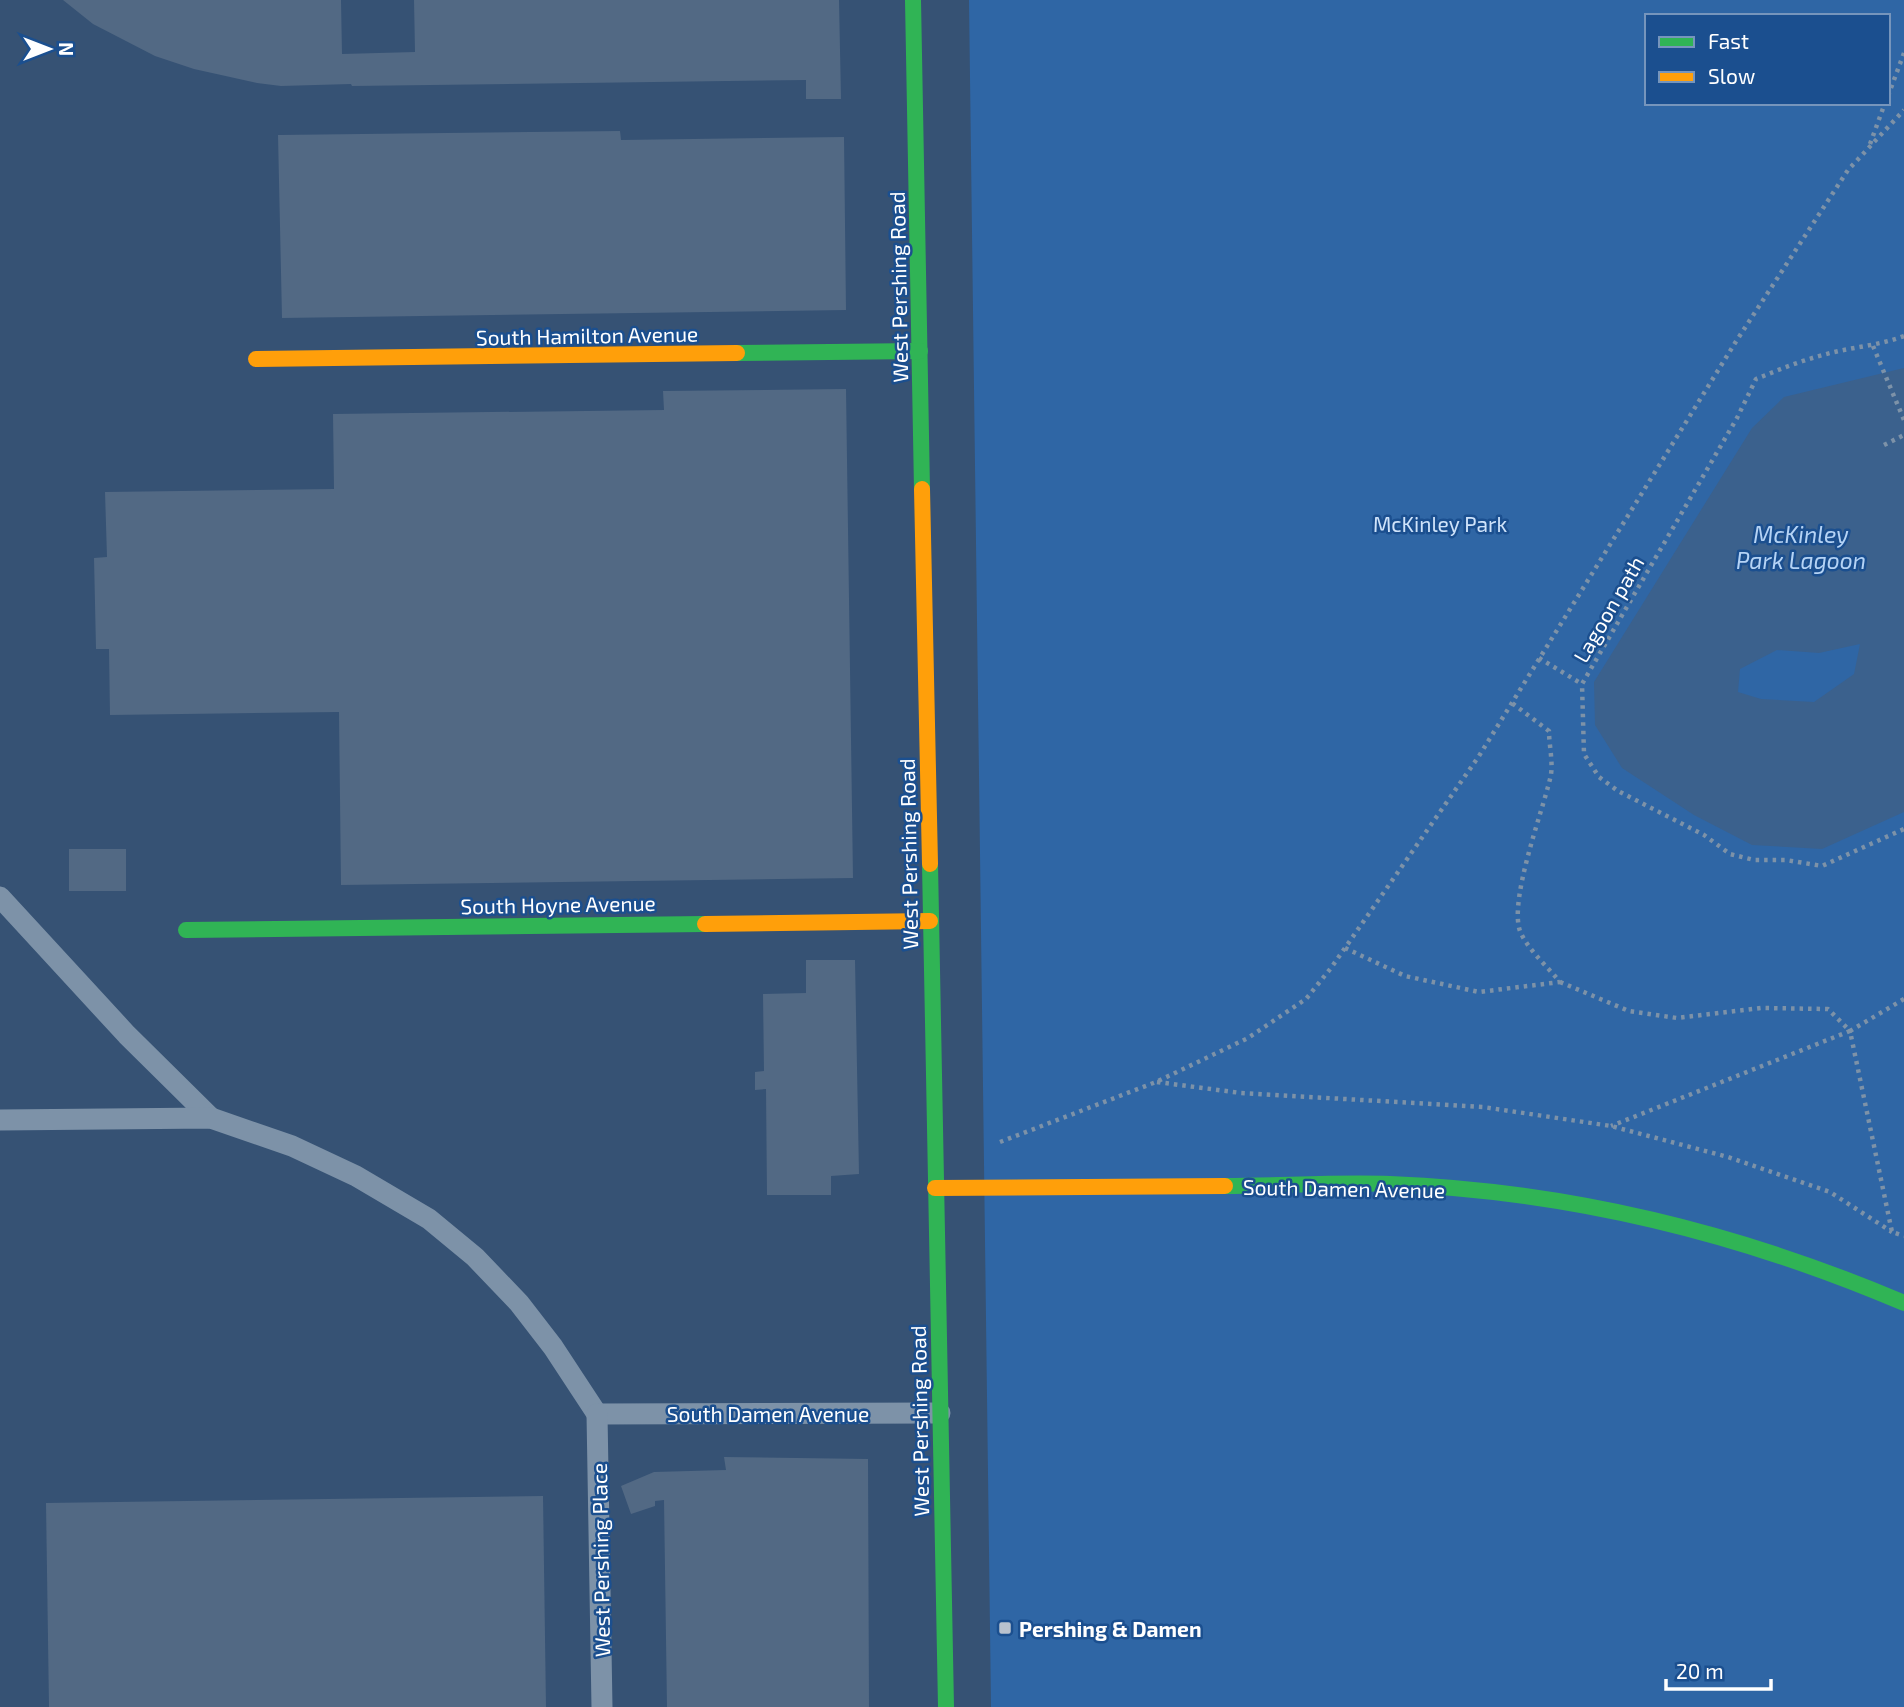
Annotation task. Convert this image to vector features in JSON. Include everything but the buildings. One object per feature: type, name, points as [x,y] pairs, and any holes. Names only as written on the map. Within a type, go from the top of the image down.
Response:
[{"type":"main road","name":"West Pershing Road","points":[[913,0],[946,1707]]},
{"type":"main road","name":"South Hamilton Avenue","points":[[256,359],[920,351]]},
{"type":"main road","name":"South Hoyne Avenue","points":[[186,930],[930,921]]},
{"type":"main road","name":"South Damen Avenue","points":[[935,1188],[1391,1184],[1512,1194],[1610,1210],[1779,1254],[1904,1303]]},
{"type":"lane","points":[[0,897],[127,1035],[211,1118]]},
{"type":"lane","points":[[0,1120],[211,1118],[281,1142],[356,1176],[429,1219],[475,1257],[519,1303],[553,1347],[597,1414]]},
{"type":"lane","name":"South Damen Avenue","points":[[597,1414],[940,1413]]},
{"type":"lane","name":"West Pershing Place","points":[[597,1414],[602,1707]]},
{"type":"path","points":[[1890,91],[1904,53]]},
{"type":"path","points":[[1868,148],[1884,105]]},
{"type":"path","points":[[1000,1142],[1156,1082],[1248,1038],[1306,999],[1345,948],[1479,756],[1735,343],[1848,170],[1904,110]]},
{"type":"path","name":"Lagoon path","points":[[1904,337],[1794,363],[1756,379],[1737,418],[1582,684],[1584,754],[1599,777],[1618,791],[1704,835],[1730,854],[1755,860],[1786,860],[1822,866],[1904,829]]},
{"type":"path","points":[[1873,346],[1904,420]]},
{"type":"path","points":[[1884,445],[1904,435]]},
{"type":"path","points":[[1539,658],[1582,684]]},
{"type":"path","points":[[1512,703],[1549,731],[1551,776],[1534,827],[1517,911],[1520,930],[1528,944],[1560,982],[1629,1011],[1677,1018],[1761,1008],[1828,1009],[1850,1031],[1892,1232]]},
{"type":"path","points":[[1345,948],[1405,976],[1479,992],[1560,982]]},
{"type":"path","points":[[1611,1126],[1850,1031],[1904,999]]},
{"type":"path","points":[[1156,1082],[1241,1094],[1483,1107],[1611,1126],[1728,1157],[1830,1192],[1892,1232],[1904,1236]]},
{"type":"green space","name":"McKinley Park","points":[[969,0],[1904,0],[1904,1707],[991,1707]]},
{"type":"water","name":"McKinley Park Lagoon","points":[[1904,368],[1904,812],[1822,849],[1752,845],[1694,815],[1622,768],[1595,725],[1594,682],[1752,428],[1784,397]],"holes":[[[1860,644],[1854,674],[1814,702],[1761,699],[1738,692],[1740,669],[1777,650],[1819,653]]]},
{"type":"traffic: fast","points":[[913,0],[922,489]]},
{"type":"traffic: fast","points":[[737,353],[920,351]]},
{"type":"traffic: fast","points":[[930,864],[946,1707]]},
{"type":"traffic: fast","points":[[186,930],[705,924]]},
{"type":"traffic: fast","points":[[1225,1186],[1390,1184],[1456,1188],[1588,1206],[1716,1236],[1842,1278],[1904,1303]]},
{"type":"traffic: slow","points":[[256,359],[737,353]]},
{"type":"traffic: slow","points":[[922,489],[930,864]]},
{"type":"traffic: slow","points":[[705,924],[930,921]]},
{"type":"traffic: slow","points":[[935,1188],[1225,1186]]},
{"type":"place","name":"Pershing & Damen","points":[[1005,1628]]}]
